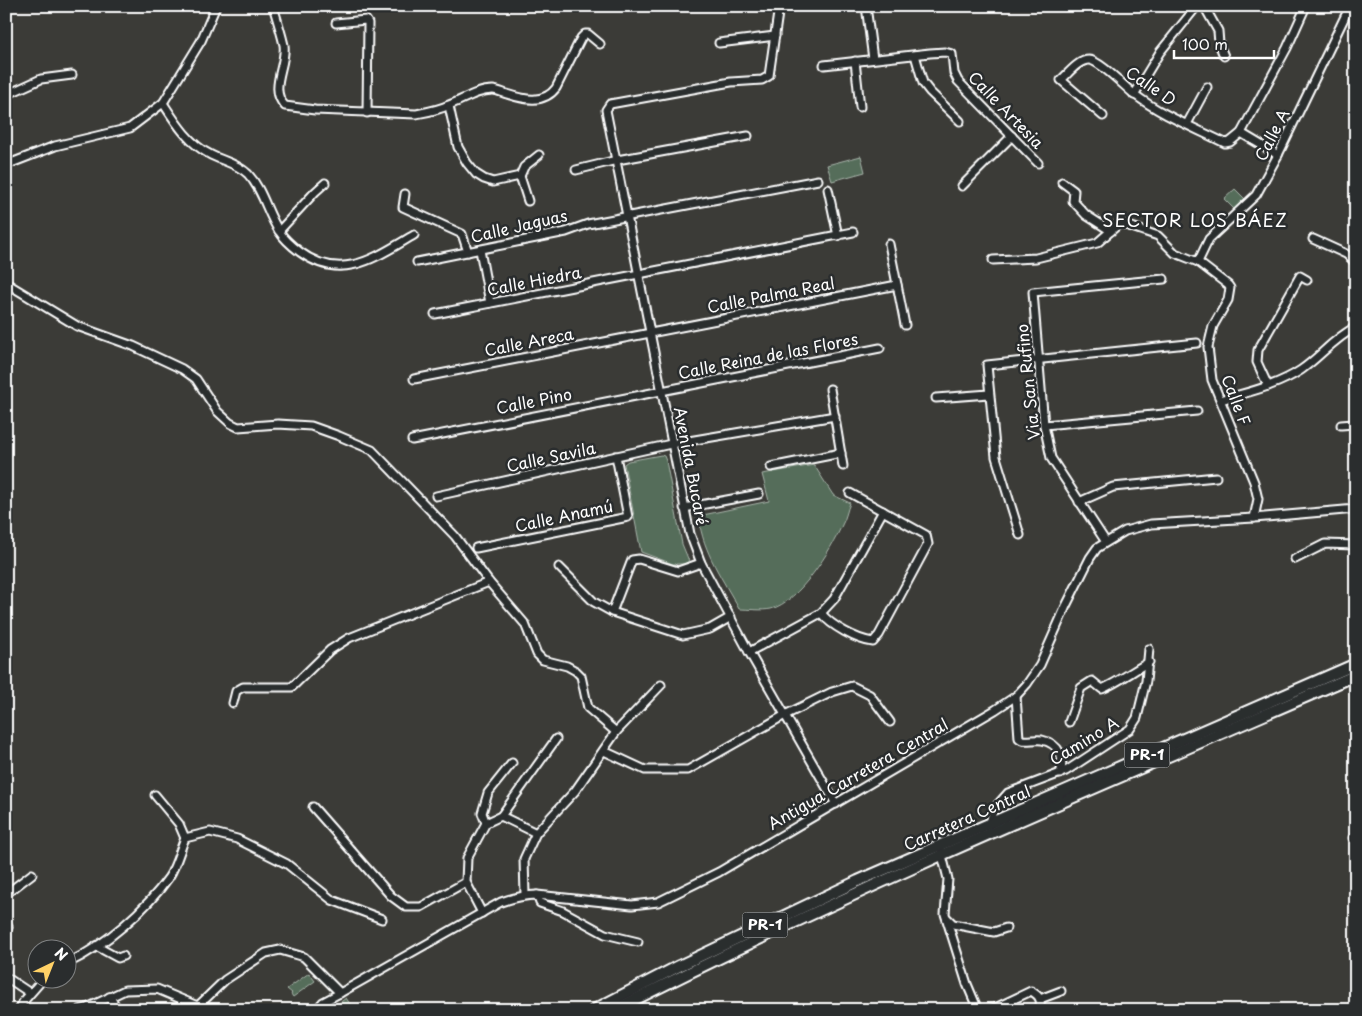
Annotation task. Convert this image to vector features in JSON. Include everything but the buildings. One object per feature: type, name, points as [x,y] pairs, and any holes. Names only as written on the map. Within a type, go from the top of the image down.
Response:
[{"type":"highway","name":"Carretera Central","points":[[614,1010],[990,824],[1356,662]]},
{"type":"highway","name":"Carretera Central","points":[[594,1010],[679,966],[768,924],[1355,675]]},
{"type":"street","points":[[6,165],[55,146],[130,128],[163,103],[201,41],[216,6]]},
{"type":"street","points":[[273,6],[284,45],[284,59],[278,89],[281,102],[286,106],[315,110],[416,114],[449,106],[474,94],[493,90],[520,98],[543,99],[556,88],[585,34],[588,34],[600,44]]},
{"type":"street","points":[[719,43],[775,36],[779,6]]},
{"type":"street","points":[[866,6],[873,60]]},
{"type":"street","points":[[1134,94],[1160,52],[1197,6]]},
{"type":"street","points":[[1204,6],[1218,31],[1219,44],[1224,56]]},
{"type":"street","points":[[1278,156],[1241,133],[1287,48],[1306,6]]},
{"type":"street","name":"Calle A","points":[[1198,262],[1209,239],[1256,195],[1278,156],[1350,6]]},
{"type":"street","points":[[336,22],[366,20],[368,23],[367,112]]},
{"type":"street","name":"Avenida Bucaré","points":[[775,36],[769,76],[762,80],[731,82],[610,104],[606,110],[618,160],[627,216],[690,534],[701,563],[749,652],[836,804]]},
{"type":"street","name":"Calle Artesia","points":[[824,65],[915,54],[945,52],[952,54],[954,74],[958,82],[1038,163]]},
{"type":"street","points":[[915,54],[923,83],[960,121]]},
{"type":"street","name":"Calle D","points":[[1103,116],[1062,80],[1075,67],[1086,60],[1095,61],[1134,94],[1152,106],[1225,143],[1230,142],[1241,133]]},
{"type":"street","points":[[855,62],[860,107]]},
{"type":"street","points":[[6,95],[41,79],[72,75]]},
{"type":"street","points":[[1187,124],[1208,87]]},
{"type":"street","points":[[163,103],[182,132],[197,146],[210,155],[233,164],[247,174],[257,187],[279,231],[292,246],[310,259],[322,265],[336,267],[354,264],[376,257],[414,235]]},
{"type":"street","points":[[449,106],[458,147],[476,174],[484,180],[493,182],[520,176]]},
{"type":"street","points":[[576,170],[618,160],[748,136]]},
{"type":"street","points":[[962,186],[1012,136]]},
{"type":"street","points":[[528,201],[520,176],[524,167],[539,155]]},
{"type":"street","name":"Calle Jaguas","points":[[417,262],[566,232],[588,224],[627,216],[818,180]]},
{"type":"street","points":[[1062,182],[1074,191],[1073,201],[1082,212],[1111,231]]},
{"type":"street","points":[[279,231],[325,183]]},
{"type":"street","points":[[828,190],[838,236]]},
{"type":"street","points":[[405,194],[402,207],[462,234],[468,252]]},
{"type":"street","name":"Calle F","points":[[993,260],[1036,258],[1097,243],[1120,223],[1158,236],[1175,253],[1198,262],[1222,279],[1230,288],[1228,300],[1213,326],[1208,347],[1212,380],[1254,482],[1258,498],[1254,518]]},
{"type":"street","name":"Calle Hiedra","points":[[435,314],[853,232]]},
{"type":"street","points":[[1313,239],[1346,254],[1356,263]]},
{"type":"street","points":[[889,244],[905,325]]},
{"type":"street","points":[[480,250],[490,303]]},
{"type":"street","points":[[1268,386],[1256,362],[1258,350],[1300,276],[1307,280]]},
{"type":"street","name":"Via San Rufino","points":[[1106,542],[1051,458],[1044,425],[1033,292],[1164,279]]},
{"type":"street","points":[[6,283],[77,326],[133,346],[182,369],[196,379],[217,410],[230,423],[238,427],[278,424],[311,426],[372,450],[455,536],[489,582],[525,624],[537,654],[543,660],[567,666],[582,676],[588,708],[616,732]]},
{"type":"street","name":"Calle Palma Real","points":[[650,332],[897,285]]},
{"type":"street","points":[[1221,400],[1268,386],[1302,370],[1334,342],[1356,327]]},
{"type":"street","name":"Calle Areca","points":[[414,379],[650,332]]},
{"type":"street","points":[[1020,534],[996,457],[987,364],[1197,343]]},
{"type":"street","name":"Calle Reina de las Flores","points":[[662,390],[880,348]]},
{"type":"street","points":[[830,389],[844,466]]},
{"type":"street","name":"Calle Pino","points":[[412,440],[662,390]]},
{"type":"street","points":[[936,398],[989,394]]},
{"type":"street","points":[[1044,425],[1196,411]]},
{"type":"street","name":"Calle Savila","points":[[436,496],[671,444],[835,416]]},
{"type":"street","points":[[1341,425],[1354,424],[1356,442]]},
{"type":"street","points":[[771,467],[841,453]]},
{"type":"street","name":"Calle Anamú","points":[[476,548],[628,517],[616,456]]},
{"type":"street","points":[[1079,502],[1113,487],[1216,477]]},
{"type":"street","points":[[822,613],[827,620],[862,640],[873,642],[879,635],[928,544],[926,535],[850,493]]},
{"type":"street","points":[[684,508],[759,494]]},
{"type":"street","name":"Antigua Carretera Central","points":[[316,1010],[323,1002],[501,902],[525,895],[537,895],[632,905],[658,902],[719,872],[995,710],[1016,696],[1040,665],[1066,606],[1097,548],[1125,531],[1152,524],[1254,518],[1356,508]]},
{"type":"street","points":[[749,652],[822,613],[834,599],[883,511]]},
{"type":"street","points":[[1295,560],[1326,544],[1356,545]]},
{"type":"street","points":[[612,612],[632,560],[639,559],[678,571],[701,563]]},
{"type":"street","points":[[559,567],[594,602],[612,612],[683,635],[710,630],[731,617]]},
{"type":"street","points":[[233,703],[236,691],[243,687],[292,687],[330,650],[349,638],[489,582]]},
{"type":"street","name":"Camino A","points":[[990,824],[993,810],[1008,794],[1066,771],[1130,729],[1137,718],[1146,682],[1149,649]]},
{"type":"street","points":[[1069,722],[1081,688],[1092,681],[1102,689],[1112,685],[1148,662]]},
{"type":"street","points":[[525,895],[524,859],[536,833],[575,791],[616,732],[661,685]]},
{"type":"street","points":[[604,751],[645,770],[688,770],[785,715],[832,692],[852,686],[870,695],[890,722]]},
{"type":"street","points":[[1016,696],[1019,738],[1022,740],[1041,740],[1052,745],[1060,752],[1063,764],[1060,774]]},
{"type":"street","points":[[482,913],[466,882],[467,858],[486,824],[501,816],[556,739]]},
{"type":"street","points":[[486,824],[482,812],[488,793],[512,763]]},
{"type":"street","points":[[78,959],[140,913],[170,875],[185,838],[179,824],[156,795]]},
{"type":"street","points":[[313,807],[391,896],[406,907],[421,907],[466,882]]},
{"type":"street","points":[[501,816],[536,833]]},
{"type":"street","points":[[185,838],[210,832],[237,839],[287,864],[332,900],[382,919]]},
{"type":"street","points":[[940,850],[948,879],[946,917],[967,984],[978,1010]]},
{"type":"street","points":[[6,894],[32,874]]},
{"type":"street","points":[[537,895],[540,904],[563,911],[605,934],[638,942]]},
{"type":"street","points":[[946,917],[954,924],[994,932],[1006,928]]},
{"type":"street","points":[[6,921],[8,927],[6,929]]},
{"type":"street","points":[[96,946],[118,958],[124,956]]},
{"type":"street","points":[[198,1006],[225,980],[266,953],[280,950],[304,957],[340,993]]},
{"type":"street","points":[[6,977],[30,993]]},
{"type":"street","points":[[19,1010],[35,988]]},
{"type":"street","points":[[79,1010],[125,990],[157,989],[207,1010]]},
{"type":"street","points":[[991,1010],[1031,991],[1040,999],[1040,1010]]},
{"type":"street","points":[[1040,999],[1061,991]]},
{"type":"street","points":[[110,996],[119,1010]]},
{"type":"green space","points":[[861,156],[865,172],[832,181],[827,165]]},
{"type":"green space","points":[[1235,189],[1245,199],[1234,209],[1224,199]]},
{"type":"green space","points":[[664,456],[666,461],[682,544],[689,561],[684,564],[673,564],[641,552],[624,464],[628,461]]},
{"type":"green space","points":[[814,465],[833,495],[850,503],[845,520],[837,536],[813,574],[803,586],[782,604],[771,609],[739,609],[709,554],[704,542],[699,518],[703,515],[769,501],[762,474]]},
{"type":"green space","points":[[309,973],[315,981],[293,997],[292,993],[287,989]]},
{"type":"green space","points":[[346,998],[354,1010],[330,1010]]},
{"type":"district","name":"SECTOR LOS BÁEZ","points":[[1195,221]]}]
